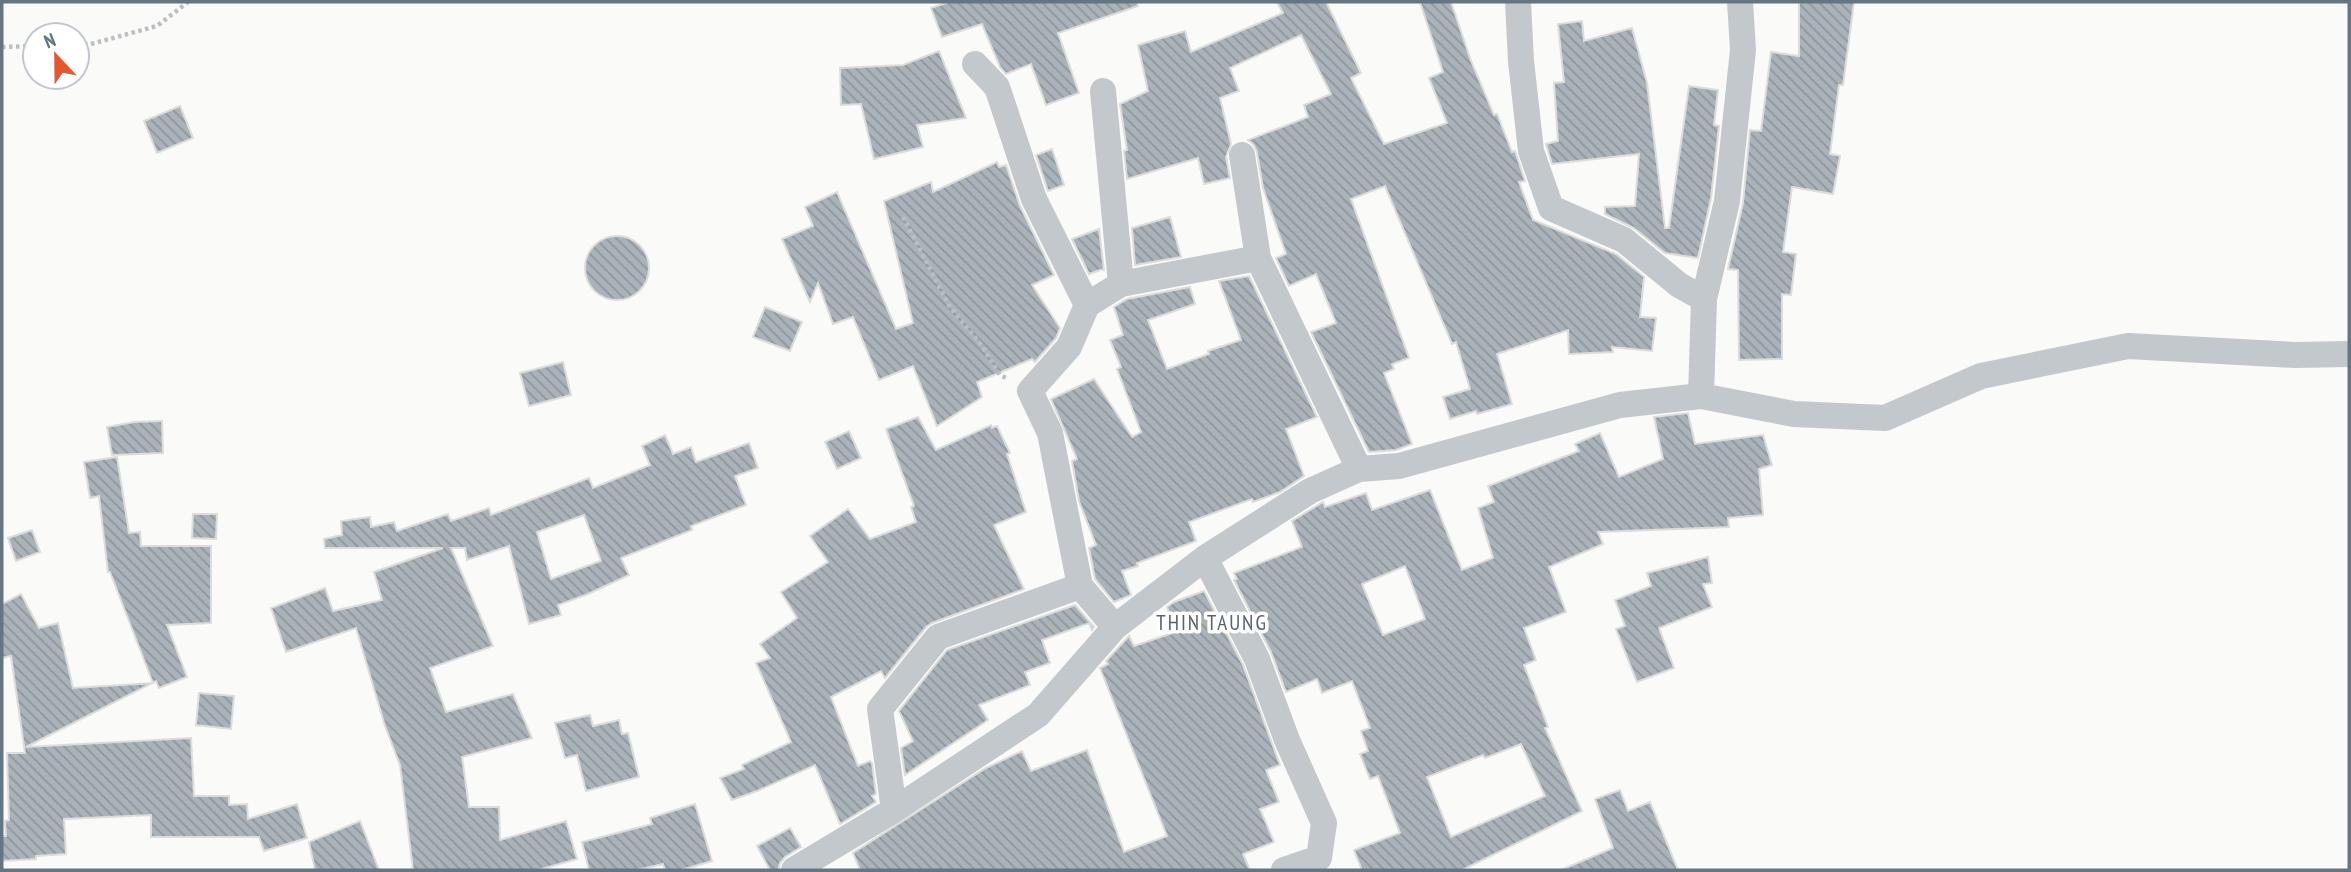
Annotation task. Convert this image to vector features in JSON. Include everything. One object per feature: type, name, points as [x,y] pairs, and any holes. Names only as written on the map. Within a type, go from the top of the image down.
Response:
[{"type":"street","points":[[1518,2],[1521,61],[1531,151],[1551,208],[1625,240],[1679,285],[1704,299]]},
{"type":"street","points":[[1701,396],[1704,299],[1727,201],[1743,50],[1740,2]]},
{"type":"street","points":[[975,64],[997,87],[1034,198],[1087,305]]},
{"type":"street","points":[[1103,91],[1121,284]]},
{"type":"street","points":[[1242,155],[1258,258],[1359,469]]},
{"type":"street","points":[[1115,627],[1080,586],[1050,433],[1030,391],[1069,346],[1087,305],[1121,284],[1258,258]]},
{"type":"street","points":[[794,870],[894,810],[1038,715],[1115,627],[1205,558],[1310,491],[1359,469],[1399,466],[1620,405],[1701,396],[1794,414],[1885,418],[1982,376],[2128,346],[2295,355],[2349,354]]},
{"type":"street","points":[[1205,558],[1257,659],[1287,740],[1324,823],[1319,858],[1284,870]]},
{"type":"street","points":[[894,810],[880,709],[938,637],[1080,586]]},
{"type":"path","points":[[91,44],[157,26],[188,2]]},
{"type":"path","points":[[2,47],[21,46]]},
{"type":"path","points":[[903,217],[950,307],[982,346],[1000,375],[1030,391]]},
{"type":"building","points":[[949,2],[1137,2],[1138,6],[1058,33],[1079,93],[1046,105],[1031,64],[1006,74],[1000,67],[982,24],[942,37],[931,8]]},
{"type":"building","points":[[1277,2],[1326,2],[1361,73],[1351,78],[1384,144],[1447,123],[1429,78],[1443,72],[1420,2],[1451,2],[1471,61],[1494,115],[1497,114],[1512,152],[1515,151],[1525,181],[1519,182],[1533,220],[1616,254],[1644,277],[1640,317],[1656,318],[1652,351],[1612,347],[1613,352],[1569,354],[1568,330],[1497,354],[1512,404],[1450,419],[1443,397],[1470,389],[1456,342],[1452,344],[1385,186],[1351,199],[1409,358],[1392,364],[1394,369],[1384,373],[1412,444],[1396,450],[1369,452],[1311,332],[1336,323],[1316,274],[1289,286],[1276,258],[1286,254],[1263,188],[1257,152],[1248,140],[1308,117],[1304,105],[1331,94],[1301,35],[1230,68],[1239,91],[1220,98],[1231,144],[1226,157],[1230,178],[1204,184],[1198,158],[1127,179],[1124,151],[1127,150],[1120,104],[1148,91],[1138,45],[1185,31],[1191,52],[1283,13]]},
{"type":"building","points":[[1799,2],[1854,2],[1830,154],[1840,156],[1833,194],[1792,187],[1783,252],[1796,254],[1791,295],[1782,294],[1782,359],[1739,360],[1738,270],[1728,269],[1743,203],[1750,130],[1761,131],[1771,52],[1799,56]]},
{"type":"building","points":[[1582,21],[1584,41],[1632,28],[1647,83],[1665,228],[1669,228],[1689,86],[1718,90],[1714,125],[1719,126],[1711,198],[1698,258],[1665,253],[1634,228],[1605,214],[1605,207],[1635,206],[1639,154],[1552,164],[1546,144],[1558,141],[1554,83],[1564,82],[1558,24]]},
{"type":"building","points":[[939,51],[966,118],[917,125],[923,147],[874,159],[861,104],[841,105],[840,68],[903,65]]},
{"type":"building","points":[[180,106],[193,138],[157,153],[144,121]]},
{"type":"building","points":[[1052,149],[1064,185],[1048,191],[1036,155]]},
{"type":"building","points":[[997,162],[999,167],[1006,165],[1020,206],[1054,275],[1032,285],[1060,328],[1056,338],[1035,362],[1032,359],[977,382],[982,397],[937,426],[913,366],[879,380],[853,317],[833,324],[818,283],[810,302],[782,239],[813,226],[805,207],[837,192],[896,329],[913,323],[884,201],[931,182],[933,192]]},
{"type":"building","points":[[1170,217],[1181,257],[1135,265],[1132,228]]},
{"type":"building","points":[[1099,229],[1104,271],[1103,269],[1089,274],[1072,239]]},
{"type":"building","points":[[611,236],[623,236],[640,245],[647,256],[647,280],[640,291],[623,300],[611,300],[599,295],[590,286],[585,274],[585,262],[590,250],[599,241]]},
{"type":"building","points":[[1249,276],[1317,417],[1286,429],[1304,476],[1280,492],[1253,502],[1252,499],[1189,522],[1196,541],[1122,571],[1131,595],[1114,602],[1095,579],[1089,548],[1096,545],[1079,501],[1072,461],[1077,459],[1051,399],[1094,379],[1132,437],[1141,432],[1117,369],[1121,367],[1110,340],[1123,335],[1114,307],[1127,299],[1190,287],[1195,304],[1148,320],[1167,369],[1241,340],[1219,281]]},
{"type":"building","points":[[765,307],[802,322],[790,351],[753,337]]},
{"type":"building","points":[[563,362],[571,395],[529,406],[520,373]]},
{"type":"building","points":[[1688,413],[1695,444],[1763,435],[1772,465],[1759,469],[1763,515],[1728,518],[1729,527],[1598,532],[1603,544],[1549,567],[1566,612],[1524,628],[1536,660],[1524,665],[1548,727],[1545,728],[1582,811],[1462,870],[1362,870],[1354,850],[1400,833],[1378,776],[1370,779],[1360,754],[1368,751],[1361,731],[1370,728],[1352,681],[1322,693],[1317,679],[1286,692],[1271,652],[1234,580],[1237,579],[1234,573],[1302,547],[1292,521],[1323,502],[1325,507],[1366,493],[1372,510],[1430,490],[1462,570],[1493,558],[1478,508],[1494,502],[1488,486],[1579,451],[1575,444],[1600,433],[1619,477],[1663,459],[1654,417]],"holes":[[[1405,566],[1425,619],[1383,635],[1362,584]],[[1521,744],[1545,796],[1451,837],[1427,777],[1483,755],[1485,758]]]},
{"type":"building","points":[[918,417],[936,450],[991,425],[992,428],[997,426],[1010,453],[1007,454],[1026,512],[994,525],[1024,589],[932,623],[885,678],[881,671],[831,697],[858,766],[870,761],[872,763],[876,794],[872,796],[876,802],[840,824],[815,765],[732,800],[720,778],[744,769],[742,765],[791,742],[756,663],[770,658],[760,644],[797,618],[781,592],[828,562],[810,536],[848,509],[870,539],[916,522],[911,507],[914,506],[886,429]]},
{"type":"building","points":[[162,421],[163,453],[112,455],[107,427]]},
{"type":"building","points":[[849,431],[861,458],[837,469],[825,442]]},
{"type":"building","points":[[665,435],[673,454],[691,447],[696,462],[749,443],[758,468],[735,476],[746,505],[691,526],[692,530],[621,558],[629,575],[558,605],[561,615],[529,624],[509,546],[467,560],[465,548],[451,548],[493,646],[430,668],[446,712],[513,694],[532,738],[462,757],[469,807],[499,807],[500,840],[566,821],[577,859],[538,870],[413,870],[400,765],[385,726],[356,628],[286,652],[271,608],[325,588],[333,611],[382,600],[374,572],[443,548],[325,548],[324,539],[342,535],[341,521],[370,517],[371,527],[394,522],[397,531],[448,514],[451,521],[489,508],[491,515],[589,478],[593,488],[650,465],[642,446]],"holes":[[[584,515],[601,561],[551,579],[537,532]]]},
{"type":"building","points":[[117,457],[129,533],[140,532],[141,546],[211,546],[211,623],[167,625],[187,677],[159,688],[156,681],[153,683],[108,572],[99,496],[90,498],[84,462]]},
{"type":"building","points":[[193,514],[217,514],[216,539],[192,538]]},
{"type":"building","points":[[32,530],[40,552],[16,561],[8,538]]},
{"type":"building","points":[[1708,557],[1712,583],[1703,584],[1712,607],[1659,628],[1674,668],[1637,682],[1616,629],[1625,626],[1615,600],[1651,586],[1647,573]]},
{"type":"building","points":[[1204,591],[1243,665],[1280,765],[1266,770],[1279,802],[1260,809],[1274,842],[1243,854],[1250,870],[860,870],[853,853],[986,768],[1022,751],[1031,771],[1087,750],[1124,852],[1167,836],[1100,668],[1108,664],[1106,661],[1129,636],[1134,646],[1176,632],[1167,607]]},
{"type":"building","points":[[21,594],[39,628],[58,623],[73,688],[152,683],[26,747],[191,738],[194,796],[229,796],[229,805],[247,804],[248,819],[297,804],[307,838],[264,851],[259,837],[151,837],[151,815],[64,819],[66,854],[2,861],[2,836],[6,836],[5,821],[9,820],[7,753],[25,753],[11,656],[2,658],[2,604]]},
{"type":"building","points":[[1075,605],[1094,627],[1092,630],[1089,623],[1042,640],[1050,663],[1025,672],[1030,685],[979,705],[988,720],[905,775],[901,748],[913,741],[899,711],[947,650]]},
{"type":"building","points":[[199,693],[234,696],[231,729],[196,725]]},
{"type":"building","points":[[590,715],[593,726],[619,720],[622,734],[628,733],[639,777],[586,791],[577,755],[565,758],[555,723]]},
{"type":"building","points":[[1620,790],[1628,811],[1650,802],[1678,870],[1561,870],[1613,848],[1595,799]]},
{"type":"building","points":[[695,804],[712,861],[681,870],[665,870],[663,864],[637,870],[589,870],[582,842],[652,824],[650,818]]},
{"type":"building","points":[[360,821],[379,870],[315,870],[309,842]]},
{"type":"building","points":[[790,828],[801,847],[785,857],[778,870],[770,870],[757,846]]},
{"type":"district","name":"THIN TAUNG","points":[[1212,622]]}]
